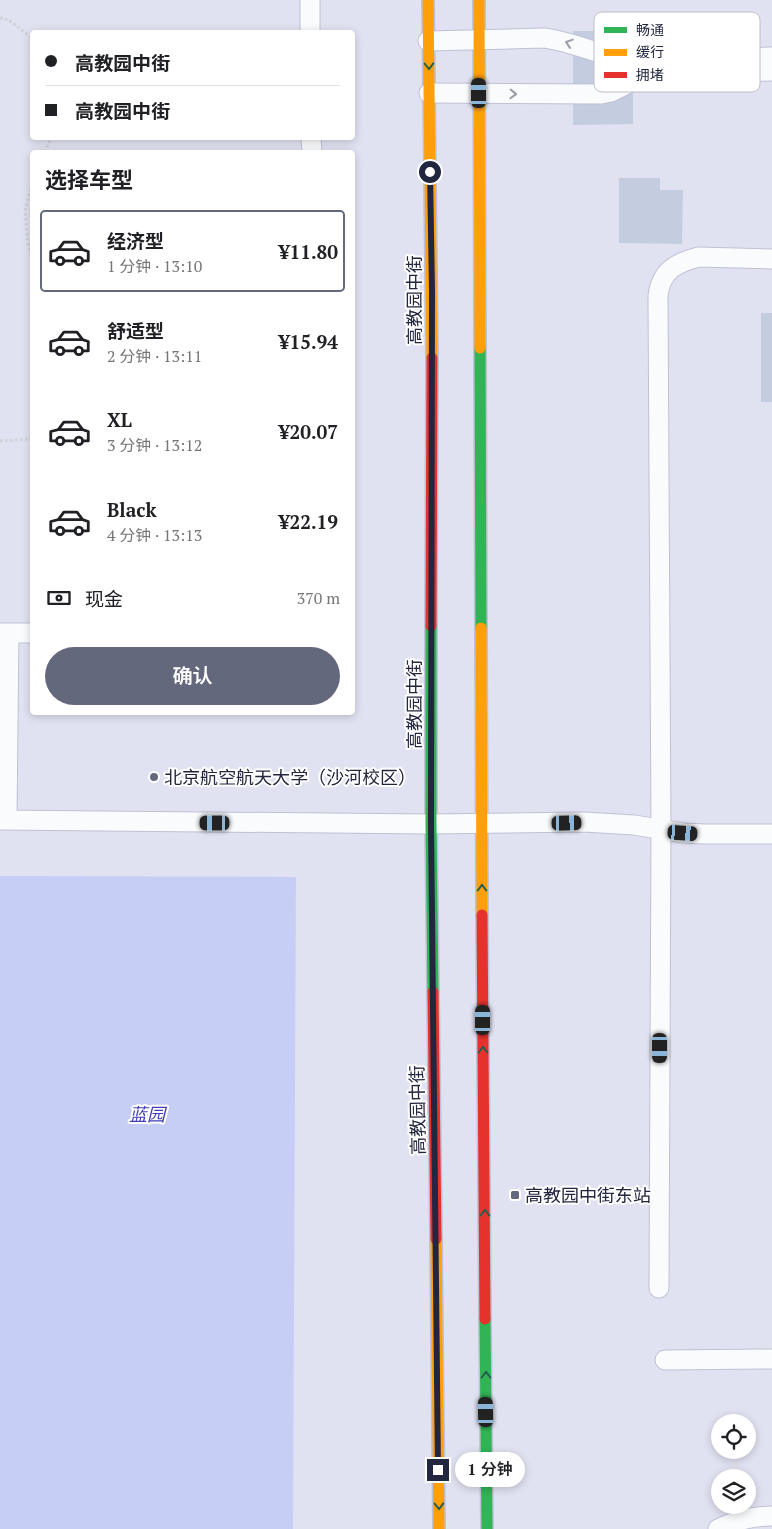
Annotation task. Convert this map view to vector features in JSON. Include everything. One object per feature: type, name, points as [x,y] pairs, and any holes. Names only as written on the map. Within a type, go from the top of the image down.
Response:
[{"type":"main road","name":"高教园中街","points":[[428,0],[432,291],[431,824],[439,1529]]},
{"type":"main road","points":[[479,0],[487,1529]]},
{"type":"street","points":[[310,0],[310,30]]},
{"type":"street","points":[[428,40],[544,38],[561,40],[594,51]]},
{"type":"street","points":[[429,93],[601,94],[611,92]]},
{"type":"street","points":[[659,1288],[661,828],[658,296],[659,288],[666,273],[688,260],[699,258],[772,259]]},
{"type":"street","points":[[30,633],[5,633],[3,820],[431,824],[584,822],[634,824],[683,833],[772,834]]},
{"type":"street","points":[[665,1360],[772,1359]]},
{"type":"street","points":[[718,1529],[745,1518],[772,1516]]},
{"type":"path","points":[[0,18],[9,20],[30,36]]},
{"type":"path","points":[[30,192],[25,211],[30,249]]},
{"type":"path","points":[[0,441],[30,439]]},
{"type":"green space","name":"蓝园","points":[[0,876],[296,877],[293,1529],[0,1529]]},
{"type":"building","points":[[573,31],[594,31],[594,92],[633,92],[633,124],[573,125]]},
{"type":"building","points":[[619,178],[660,178],[660,190],[683,190],[682,244],[619,243]]},
{"type":"building","points":[[761,313],[772,313],[772,402],[761,402]]},
{"type":"traffic: fast","points":[[480,348],[481,628]]},
{"type":"traffic: fast","points":[[431,626],[433,992]]},
{"type":"traffic: fast","points":[[485,1319],[487,1529]]},
{"type":"traffic: slow","points":[[428,0],[432,358]]},
{"type":"traffic: slow","points":[[479,0],[480,348]]},
{"type":"traffic: slow","points":[[481,628],[482,915]]},
{"type":"traffic: slow","points":[[436,1239],[439,1529]]},
{"type":"traffic: jam","points":[[431,626],[432,358]]},
{"type":"traffic: jam","points":[[482,915],[485,1319]]},
{"type":"traffic: jam","points":[[433,992],[436,1239]]},
{"type":"place","name":"北京航空航天大学（沙河校区）","points":[[154,777]]},
{"type":"place","name":"高教园中街东站","points":[[515,1195]]},
{"type":"route","points":[[430,172],[432,291],[431,824],[438,1470]]}]
